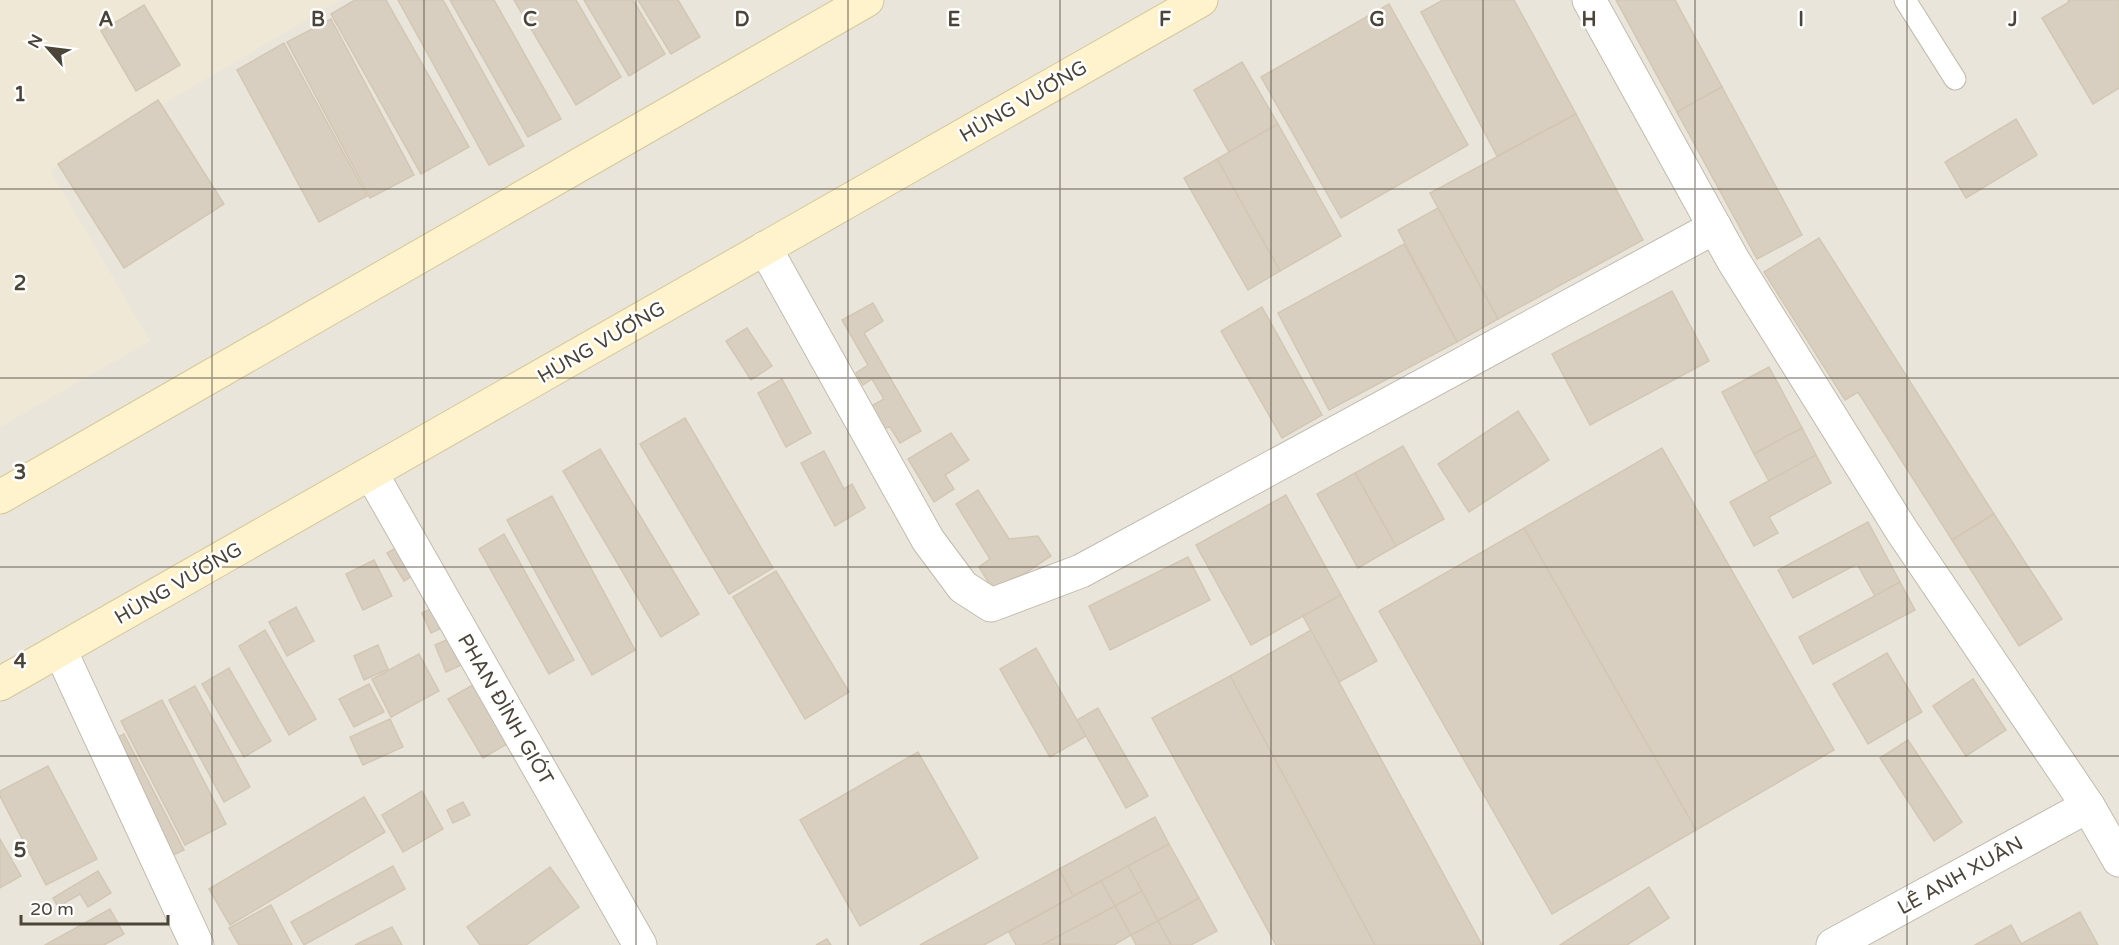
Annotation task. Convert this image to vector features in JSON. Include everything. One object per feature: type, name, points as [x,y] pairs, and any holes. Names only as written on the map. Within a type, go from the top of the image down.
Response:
[{"type":"main road","points":[[0,497],[867,0]]},
{"type":"main road","name":"HÙNG VƯƠNG","points":[[0,684],[1202,0]]},
{"type":"street","points":[[1589,0],[1733,260],[1902,531],[2088,806],[2119,860]]},
{"type":"street","points":[[765,248],[928,540],[963,587],[991,605],[1081,571],[1715,227]]},
{"type":"street","name":"PHAN ĐÌNH GIÓT","points":[[371,473],[640,945]]},
{"type":"street","points":[[60,650],[197,945]]},
{"type":"street","name":"LÊ ANH XUÂN","points":[[1833,945],[2088,806]]},
{"type":"lane","points":[[1905,0],[1955,79]]},
{"type":"shaded area","points":[[0,0],[2119,0],[2119,945],[0,945]]},
{"type":"shaded area","points":[[0,0],[341,0],[50,170],[150,341],[0,427]]},
{"type":"building","points":[[355,0],[386,0],[469,147],[421,174],[331,14]]},
{"type":"building","points":[[398,0],[443,0],[524,146],[489,165]]},
{"type":"building","points":[[450,0],[494,0],[561,119],[528,137]]},
{"type":"building","points":[[514,0],[576,0],[621,77],[576,105]]},
{"type":"building","points":[[584,0],[633,0],[665,54],[629,76]]},
{"type":"building","points":[[638,0],[678,0],[700,37],[671,54]]},
{"type":"building","points":[[1443,0],[1514,0],[1576,114],[1497,156],[1421,12]]},
{"type":"building","points":[[1616,0],[1675,0],[1722,87],[1677,112]]},
{"type":"building","points":[[2068,0],[2119,0],[2119,88],[2093,104],[2042,18],[2069,2]]},
{"type":"building","points":[[1389,4],[1468,145],[1341,218],[1261,77]]},
{"type":"building","points":[[144,5],[180,65],[136,91],[101,31]]},
{"type":"building","points":[[331,19],[414,175],[370,198],[287,42]]},
{"type":"building","points":[[284,43],[367,196],[319,222],[237,70]]},
{"type":"building","points":[[1242,62],[1278,124],[1229,152],[1194,90]]},
{"type":"building","points":[[1722,87],[1802,235],[1757,259],[1677,112]]},
{"type":"building","points":[[158,100],[224,204],[124,268],[58,164]]},
{"type":"building","points":[[1576,114],[1643,240],[1498,319],[1430,193]]},
{"type":"building","points":[[2016,119],[2037,155],[1966,198],[1945,162]]},
{"type":"building","points":[[1278,124],[1341,236],[1280,271],[1217,159]]},
{"type":"building","points":[[1217,159],[1280,271],[1248,290],[1184,178]]},
{"type":"building","points":[[1438,208],[1498,319],[1457,342],[1398,230]]},
{"type":"building","points":[[1819,238],[1994,514],[1952,540],[1858,392],[1845,400],[1764,272]]},
{"type":"building","points":[[1404,244],[1457,342],[1329,410],[1278,313]]},
{"type":"building","points":[[1672,291],[1709,361],[1590,425],[1552,354]]},
{"type":"building","points":[[873,303],[883,321],[864,333],[921,431],[900,443],[890,427],[878,430],[866,409],[884,399],[872,379],[863,385],[856,373],[868,365],[842,320]]},
{"type":"building","points":[[1262,307],[1322,415],[1282,438],[1221,331]]},
{"type":"building","points":[[747,328],[772,366],[751,380],[726,341]]},
{"type":"building","points":[[1769,367],[1802,428],[1754,454],[1722,392]]},
{"type":"building","points":[[782,379],[811,433],[786,447],[758,393]]},
{"type":"building","points":[[1518,411],[1549,460],[1469,512],[1438,464]]},
{"type":"building","points":[[685,418],[773,568],[729,594],[640,444]]},
{"type":"building","points":[[1802,428],[1816,455],[1769,481],[1754,454]]},
{"type":"building","points":[[951,433],[969,460],[945,475],[954,489],[934,502],[908,459]]},
{"type":"building","points":[[1403,446],[1444,519],[1396,546],[1355,473]]},
{"type":"building","points":[[1662,448],[1834,750],[1696,830],[1524,528]]},
{"type":"building","points":[[600,449],[699,614],[661,637],[563,471]]},
{"type":"building","points":[[824,451],[844,489],[852,484],[865,508],[835,526],[801,463]]},
{"type":"building","points":[[1816,455],[1831,483],[1769,517],[1778,533],[1754,546],[1730,502]]},
{"type":"building","points":[[1355,473],[1396,546],[1358,568],[1317,494]]},
{"type":"building","points":[[978,490],[1009,539],[1038,536],[1051,556],[995,593],[979,567],[990,559],[956,504]]},
{"type":"building","points":[[1286,495],[1341,595],[1251,645],[1196,545]]},
{"type":"building","points":[[552,496],[635,650],[592,675],[507,520]]},
{"type":"building","points":[[1994,514],[2062,619],[2019,646],[1952,540]]},
{"type":"building","points":[[1868,522],[1900,582],[1875,596],[1857,564],[1793,598],[1778,570]]},
{"type":"building","points":[[1524,528],[1696,830],[1552,914],[1379,611]]},
{"type":"building","points":[[504,534],[574,660],[549,674],[479,549]]},
{"type":"building","points":[[406,542],[422,570],[404,581],[387,553]]},
{"type":"building","points":[[1188,557],[1210,600],[1110,650],[1089,606]]},
{"type":"building","points":[[374,560],[392,596],[363,610],[346,574]]},
{"type":"building","points":[[776,571],[849,692],[805,719],[733,597]]},
{"type":"building","points":[[1900,582],[1915,610],[1813,664],[1799,637]]},
{"type":"building","points":[[1341,595],[1377,661],[1339,682],[1303,616]]},
{"type":"building","points":[[443,603],[453,623],[431,633],[422,613]]},
{"type":"building","points":[[296,607],[314,641],[287,656],[269,622]]},
{"type":"building","points":[[265,630],[316,719],[289,735],[239,646]]},
{"type":"building","points":[[1311,630],[1482,945],[1375,945],[1230,676]]},
{"type":"building","points":[[461,634],[472,660],[446,672],[435,645]]},
{"type":"building","points":[[378,645],[388,669],[364,680],[354,656]]},
{"type":"building","points":[[1036,648],[1086,736],[1050,757],[1000,669]]},
{"type":"building","points":[[1887,653],[1922,712],[1868,744],[1833,684]]},
{"type":"building","points":[[419,654],[439,691],[391,717],[372,679]]},
{"type":"building","points":[[229,668],[271,741],[244,757],[202,684]]},
{"type":"building","points":[[1230,676],[1375,945],[1276,945],[1152,718]]},
{"type":"building","points":[[485,678],[519,737],[483,758],[448,699]]},
{"type":"building","points":[[1973,679],[2006,730],[1966,756],[1933,706]]},
{"type":"building","points":[[369,684],[384,712],[354,727],[339,699]]},
{"type":"building","points":[[195,686],[250,787],[224,802],[169,700]]},
{"type":"building","points":[[162,700],[226,824],[185,845],[121,721]]},
{"type":"building","points":[[1098,708],[1148,796],[1126,808],[1077,720]]},
{"type":"building","points":[[390,719],[403,747],[363,765],[350,737]]},
{"type":"building","points":[[124,734],[184,850],[153,865],[94,749]]},
{"type":"building","points":[[1908,740],[1962,822],[1934,841],[1880,758]]},
{"type":"building","points":[[918,752],[978,858],[860,926],[800,820]]},
{"type":"building","points":[[48,766],[97,859],[46,885],[0,796],[0,791]]},
{"type":"building","points":[[422,791],[443,829],[403,852],[382,815]]},
{"type":"building","points":[[364,797],[385,832],[230,925],[209,889]]},
{"type":"building","points":[[463,802],[470,815],[453,823],[447,810]]},
{"type":"building","points":[[1155,817],[1169,844],[1073,896],[1059,869]]},
{"type":"building","points":[[0,839],[21,876],[0,888]]},
{"type":"building","points":[[1169,844],[1199,898],[1158,921],[1128,866]]},
{"type":"building","points":[[393,866],[405,889],[304,945],[291,922]]},
{"type":"building","points":[[1128,866],[1142,891],[1115,906],[1101,881]]},
{"type":"building","points":[[550,867],[579,907],[526,945],[480,945],[467,927]]},
{"type":"building","points":[[1059,869],[1073,896],[984,945],[920,945]]},
{"type":"building","points":[[98,871],[111,893],[88,907],[80,894],[58,907],[53,898]]},
{"type":"building","points":[[1101,881],[1115,906],[1042,945],[1016,945],[1009,932]]},
{"type":"building","points":[[1649,887],[1669,918],[1627,945],[1560,945]]},
{"type":"building","points":[[1142,891],[1158,921],[1131,935],[1115,906]]},
{"type":"building","points":[[1199,898],[1217,931],[1191,945],[1171,945],[1158,921]]},
{"type":"building","points":[[271,905],[292,945],[239,945],[229,928]]},
{"type":"building","points":[[1115,906],[1131,935],[1114,945],[1044,944]]},
{"type":"building","points":[[110,909],[124,934],[104,945],[45,945]]},
{"type":"building","points":[[2080,912],[2098,945],[2021,944]]},
{"type":"building","points":[[1158,921],[1171,945],[1136,945],[1131,935]]},
{"type":"building","points":[[2011,925],[2022,945],[1975,945]]},
{"type":"building","points":[[392,927],[402,945],[355,945]]},
{"type":"building","points":[[827,939],[831,945],[816,945]]}]
